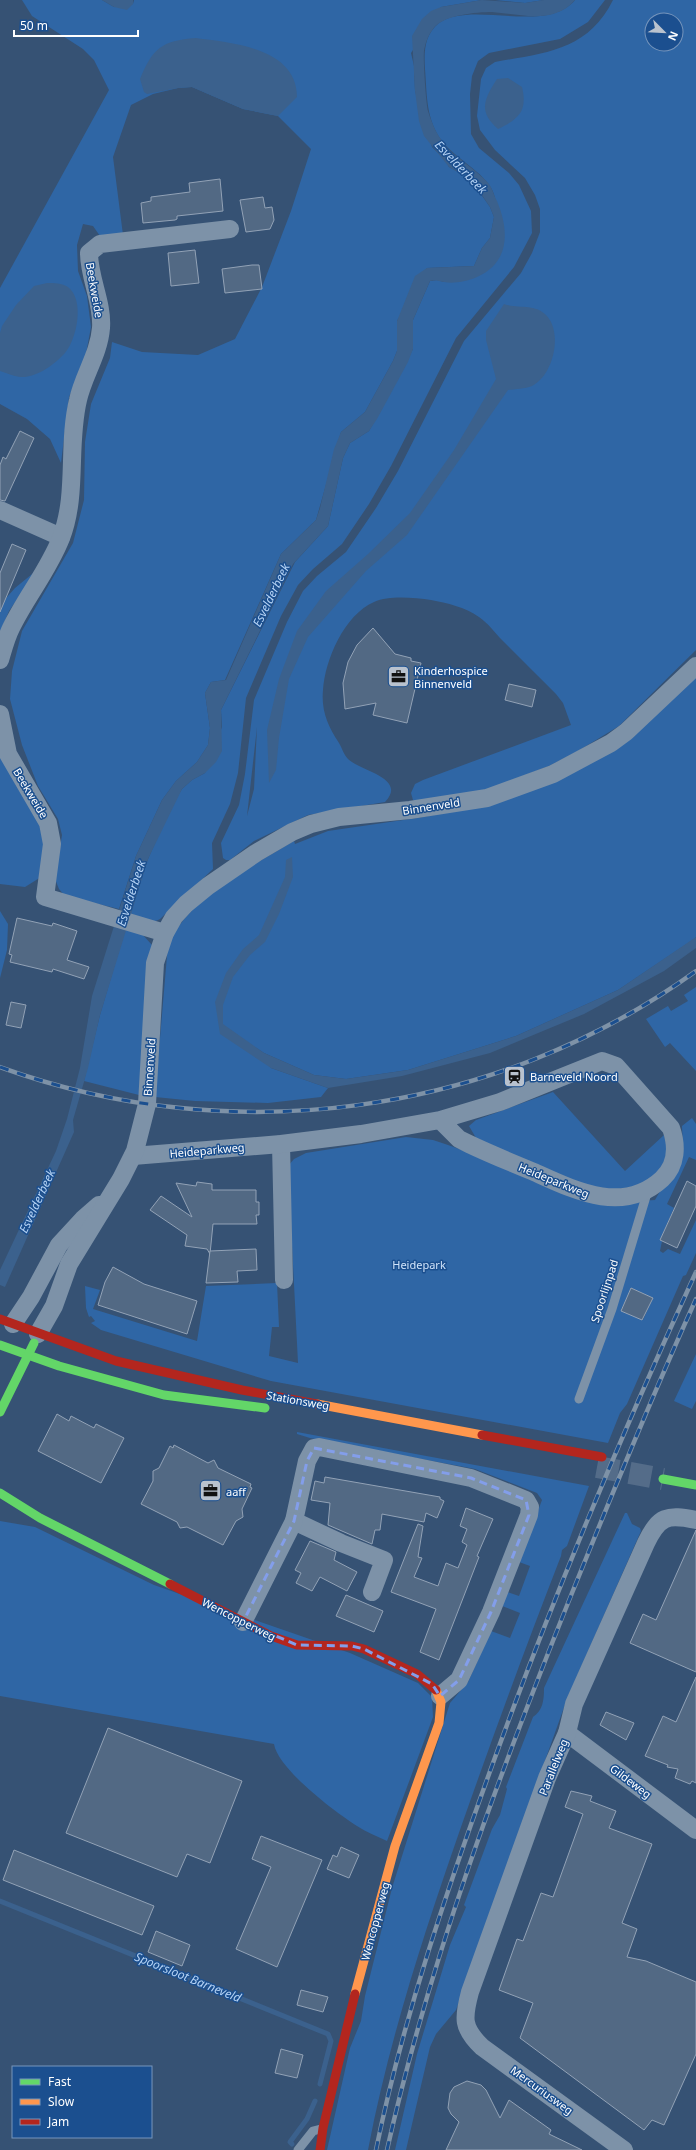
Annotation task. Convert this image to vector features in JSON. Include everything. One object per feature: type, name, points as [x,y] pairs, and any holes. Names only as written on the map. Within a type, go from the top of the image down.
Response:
[{"type":"street","name":"Beekweide","points":[[0,660],[10,629],[46,572],[61,538],[71,499],[73,439],[78,400],[93,360],[101,328],[97,294],[89,269],[89,254],[100,244],[230,229]]},
{"type":"street","points":[[0,510],[61,538]]},
{"type":"street","name":"Binnenveld","points":[[38,1334],[54,1306],[69,1264],[112,1194],[133,1156],[142,1131],[147,1104],[155,963],[165,933],[174,917],[208,886],[256,853],[292,832],[312,824],[339,817],[410,810],[487,798],[553,774],[611,743],[626,732],[696,666]]},
{"type":"street","name":"Beekweide","points":[[0,714],[8,754],[48,823],[52,844],[45,897],[110,918],[165,933]]},
{"type":"street","name":"Heideparkweg","points":[[133,1156],[281,1144],[361,1134],[440,1120],[500,1102],[602,1061],[609,1062],[616,1066],[670,1128],[674,1139],[675,1152],[671,1166],[664,1177],[648,1190],[624,1196],[610,1197],[586,1194],[459,1139],[440,1120]]},
{"type":"street","points":[[281,1144],[284,1280]]},
{"type":"street","name":"Binnenveld","points":[[7,1322],[31,1297],[59,1245],[83,1219],[112,1194]]},
{"type":"street","points":[[1,1349],[7,1322]]},
{"type":"street","name":"Stationsweg","points":[[7,1322],[116,1361],[242,1390],[602,1457]]},
{"type":"street","points":[[0,1412],[38,1334]]},
{"type":"street","name":"Stationsweg","points":[[1,1349],[27,1355],[164,1395],[277,1409]]},
{"type":"street","points":[[243,1622],[294,1521],[309,1454],[314,1448],[319,1447],[471,1478],[526,1500],[530,1507],[529,1515],[484,1626],[459,1680],[440,1696]]},
{"type":"street","points":[[663,1479],[696,1485]]},
{"type":"street","name":"Wencopperweg","points":[[0,1492],[40,1518],[271,1636],[297,1645],[352,1646],[364,1649],[432,1684],[440,1696],[441,1714],[439,1723],[395,1846],[356,1990],[323,2128],[320,2150]]},
{"type":"street","name":"Wencopperweg","points":[[0,1504],[40,1518]]},
{"type":"street","name":"Parallelweg","points":[[466,2025],[465,2010],[470,1992],[548,1778],[567,1733],[574,1704],[646,1543],[656,1524],[663,1519],[675,1517],[696,1520]]},
{"type":"street","points":[[294,1521],[341,1543],[384,1560],[372,1592]]},
{"type":"street","name":"Gildeweg","points":[[567,1733],[696,1830]]},
{"type":"street","name":"Mercuriusweg","points":[[466,2025],[470,2034],[482,2047],[624,2150]]},
{"type":"lane","name":"Spoorlijnpad","points":[[579,1399],[612,1309],[648,1190]]},
{"type":"lane","points":[[298,2150],[313,2131],[323,2128]]},
{"type":"highlighted area","points":[[314,1448],[471,1478],[526,1500],[529,1515],[491,1612],[459,1680],[440,1696],[432,1684],[364,1649],[352,1646],[297,1645],[243,1622],[294,1521],[307,1461]]},
{"type":"green space","points":[[22,0],[102,0],[114,7],[133,4],[134,0],[482,0],[441,7],[411,53],[414,66],[415,91],[432,147],[445,160],[449,167],[458,172],[466,173],[490,207],[494,217],[490,238],[482,248],[474,266],[427,268],[397,321],[397,351],[393,361],[365,412],[341,432],[316,520],[281,554],[225,680],[211,682],[205,693],[210,728],[208,745],[197,762],[176,781],[162,800],[136,856],[119,909],[65,896],[59,889],[55,879],[62,835],[58,819],[38,786],[22,745],[10,699],[12,671],[22,631],[73,543],[84,500],[85,442],[91,404],[110,358],[112,342],[142,352],[198,355],[235,339],[262,287],[291,211],[311,149],[278,116],[243,109],[192,87],[178,88],[153,94],[131,105],[113,157],[123,235],[100,236],[93,226],[83,224],[77,245],[78,271],[87,296],[91,327],[85,359],[69,397],[61,463],[50,439],[27,419],[0,404],[0,288],[109,90],[94,60],[83,49],[32,16]]},
{"type":"green space","points":[[495,0],[544,0],[525,3]]},
{"type":"green space","points":[[575,0],[605,0],[588,22],[560,39],[489,53],[478,61],[472,76],[470,94],[471,134],[479,148],[509,173],[519,185],[531,211],[532,233],[514,267],[456,338],[391,466],[369,504],[342,544],[313,569],[298,585],[281,616],[246,698],[238,773],[230,804],[212,843],[213,869],[160,919],[156,921],[149,921],[130,913],[148,859],[172,805],[182,789],[192,780],[205,773],[222,727],[221,710],[295,562],[328,526],[343,458],[350,443],[369,431],[413,349],[413,320],[430,281],[437,280],[444,282],[494,264],[495,198],[492,190],[480,175],[448,148],[442,141],[430,116],[427,98],[425,50],[430,33],[439,23],[453,17],[470,15],[528,17],[546,15],[562,10]]},
{"type":"green space","points":[[613,0],[696,0],[696,650],[619,726],[578,751],[549,766],[481,792],[421,802],[413,800],[411,793],[415,784],[571,725],[563,703],[556,694],[479,617],[456,606],[425,599],[387,598],[374,602],[363,608],[354,617],[345,628],[332,652],[325,678],[323,705],[326,718],[348,759],[387,781],[391,787],[391,794],[385,802],[308,815],[254,841],[230,860],[226,860],[223,858],[221,843],[239,805],[245,774],[254,700],[287,622],[303,591],[317,576],[346,552],[376,508],[398,471],[464,341],[521,273],[532,253],[540,232],[540,209],[535,195],[525,178],[495,150],[480,130],[477,116],[481,79],[486,68],[495,62],[531,56],[563,47],[578,40],[591,30],[603,17]],"holes":[[[257,727],[254,789],[247,816]]]},
{"type":"green space","points":[[37,570],[9,611],[0,632],[0,605],[15,588]]},
{"type":"green space","points":[[696,675],[696,937],[694,939],[618,990],[516,1036],[408,1070],[346,1079],[314,1075],[264,1053],[255,1047],[271,1068],[328,1088],[321,1097],[268,1103],[195,1101],[155,1097],[168,944],[179,926],[192,911],[223,884],[294,841],[295,844],[328,831],[424,817],[489,803],[554,781]]},
{"type":"green space","points":[[0,754],[45,834],[41,877],[25,887],[0,884]]},
{"type":"green space","points":[[0,911],[8,924],[7,950],[0,978]]},
{"type":"green space","points":[[125,930],[142,934],[152,945],[139,1095],[84,1081],[100,1015]]},
{"type":"green space","points":[[696,987],[696,1071],[670,1043],[665,1047],[646,1019],[668,1006],[671,1011],[688,1001],[684,995]]},
{"type":"green space","points":[[553,1092],[625,1171],[664,1135],[666,1143],[666,1158],[660,1169],[644,1185],[602,1192],[479,1143],[469,1126],[476,1120]]},
{"type":"green space","name":"Heidepark","points":[[692,1118],[696,1124],[696,1160],[689,1157],[667,1204],[674,1208],[660,1240],[662,1241],[660,1251],[663,1253],[668,1249],[680,1254],[696,1220],[696,1253],[686,1275],[683,1276],[627,1404],[620,1413],[608,1443],[271,1381],[101,1330],[91,1323],[95,1321],[91,1316],[89,1317],[86,1308],[85,1286],[100,1290],[93,1309],[197,1341],[206,1286],[277,1283],[279,1327],[272,1327],[269,1356],[298,1363],[288,1166],[294,1159],[306,1153],[406,1137],[433,1140],[609,1203],[655,1200],[683,1151],[682,1126]],"holes":[[[631,1288],[653,1298],[643,1320],[621,1310]]]},
{"type":"green space","points":[[696,1354],[696,1401],[692,1409],[674,1401]]},
{"type":"green space","points":[[297,1432],[589,1486],[567,1546],[562,1550],[510,1691],[434,1907],[408,1987],[397,2027],[386,2068],[368,2150],[327,2150],[350,2048],[361,2021],[365,1996],[392,1888],[450,1703],[468,1682],[491,1631],[510,1638],[520,1613],[502,1606],[507,1592],[519,1596],[530,1566],[519,1562],[542,1500],[537,1493],[475,1469],[310,1438],[297,1434]]},
{"type":"green space","points":[[625,1513],[627,1513],[632,1524],[640,1528],[641,1531],[567,1699],[456,2010],[436,2034],[430,2047],[406,2150],[395,2150],[417,2054],[450,1945],[466,1907],[464,1905],[492,1829],[500,1815],[507,1789],[506,1787],[533,1717],[541,1708],[544,1697],[544,1688]]},
{"type":"green space","points":[[0,1521],[35,1527],[154,1585],[350,1653],[418,1683],[432,1697],[433,1717],[387,1841],[357,1826],[335,1811],[309,1789],[286,1765],[278,1754],[274,1744],[0,1696]]},
{"type":"water","points":[[102,0],[133,0],[133,4],[127,10],[114,7]]},
{"type":"water","name":"Esvelderbeek","points":[[482,0],[525,3],[544,0],[575,0],[567,8],[557,13],[547,15],[525,16],[492,12],[452,17],[444,20],[433,29],[425,45],[425,81],[428,111],[434,127],[442,141],[458,158],[483,178],[491,187],[500,208],[505,231],[502,253],[497,262],[477,277],[452,283],[430,281],[413,320],[413,349],[408,362],[369,431],[350,443],[343,458],[328,526],[293,564],[221,710],[222,751],[216,762],[205,773],[192,780],[182,789],[148,859],[100,1015],[88,1068],[73,1120],[74,1132],[5,1287],[0,1285],[0,1270],[56,1151],[67,1119],[80,1068],[92,996],[136,856],[162,800],[176,781],[197,762],[208,745],[210,728],[205,693],[211,682],[226,680],[281,554],[316,520],[334,449],[341,432],[365,412],[393,361],[397,351],[397,321],[415,276],[427,268],[474,266],[482,248],[490,238],[494,217],[490,207],[467,173],[458,172],[449,167],[424,136],[419,121],[415,91],[412,36],[422,19],[431,11],[441,7]]},
{"type":"water","points":[[196,38],[244,46],[275,58],[286,68],[294,81],[297,97],[278,116],[243,109],[192,87],[147,94],[144,92],[140,79],[154,53],[166,44],[174,41]]},
{"type":"water","points":[[508,78],[522,87],[524,103],[520,114],[516,118],[498,129],[487,116],[485,104],[489,92],[497,79]]},
{"type":"water","points":[[47,283],[61,284],[68,287],[73,293],[76,301],[78,310],[76,329],[69,347],[56,362],[39,373],[26,377],[20,377],[0,371],[0,333],[2,326],[16,305],[34,286]]},
{"type":"water","points":[[504,304],[538,309],[547,316],[552,324],[555,343],[550,364],[539,381],[532,386],[508,390],[407,535],[366,571],[308,637],[289,679],[279,738],[276,770],[269,783],[267,730],[279,679],[297,631],[326,591],[368,554],[410,513],[454,450],[496,379],[486,340],[486,331]]},
{"type":"water","points":[[292,857],[293,877],[279,914],[265,942],[250,955],[233,977],[223,1005],[223,1024],[264,1053],[314,1075],[346,1079],[408,1070],[516,1036],[618,990],[696,937],[696,948],[664,971],[584,1014],[490,1053],[402,1076],[328,1088],[271,1068],[220,1034],[215,1002],[226,973],[243,949],[259,935],[285,877],[286,860]]},
{"type":"building","points":[[220,179],[223,211],[177,216],[177,219],[175,220],[143,223],[141,203],[151,201],[151,197],[190,192],[189,183]]},
{"type":"building","points":[[263,197],[265,208],[272,207],[274,220],[270,229],[246,232],[240,200]]},
{"type":"building","points":[[195,250],[199,283],[171,286],[168,253]]},
{"type":"building","points":[[259,265],[262,289],[225,293],[222,269]]},
{"type":"building","points":[[20,431],[34,438],[5,501],[0,500],[0,465],[3,457],[6,459]]},
{"type":"building","points":[[12,544],[26,550],[0,612],[0,573]]},
{"type":"building","points":[[373,628],[395,654],[411,658],[411,661],[421,663],[407,723],[373,715],[376,703],[345,709],[343,683],[348,662],[357,645]]},
{"type":"building","points":[[509,684],[536,690],[532,707],[505,700]]},
{"type":"building","points":[[17,918],[52,926],[53,923],[77,931],[67,960],[89,967],[84,979],[53,969],[52,972],[10,962],[12,955],[9,954]]},
{"type":"building","points":[[11,1002],[26,1005],[21,1028],[6,1025]]},
{"type":"building","points":[[687,1181],[696,1186],[696,1206],[677,1248],[660,1240]]},
{"type":"building","points":[[197,1182],[212,1184],[212,1190],[256,1190],[256,1202],[259,1202],[259,1215],[256,1215],[257,1224],[213,1224],[210,1254],[207,1249],[185,1246],[187,1235],[150,1210],[161,1196],[192,1217],[176,1183],[196,1186]]},
{"type":"building","points":[[256,1249],[257,1270],[237,1271],[238,1282],[206,1283],[210,1251]]},
{"type":"building","points":[[113,1267],[144,1284],[197,1301],[187,1334],[98,1305],[105,1282]]},
{"type":"building","points":[[631,1288],[653,1298],[642,1320],[621,1311]]},
{"type":"building","points":[[57,1414],[69,1421],[71,1416],[94,1428],[96,1424],[124,1438],[101,1483],[38,1451]]},
{"type":"building","points":[[174,1445],[208,1463],[214,1460],[218,1468],[251,1484],[250,1487],[252,1488],[242,1509],[243,1517],[236,1521],[223,1545],[187,1527],[180,1528],[177,1522],[141,1504],[153,1481],[153,1471],[159,1468],[170,1446],[173,1448]]},
{"type":"building","points":[[325,1477],[440,1497],[440,1499],[444,1501],[437,1518],[426,1513],[424,1522],[382,1514],[380,1530],[375,1530],[372,1544],[328,1525],[330,1503],[311,1500],[315,1481],[324,1483]]},
{"type":"building","points":[[466,1508],[493,1519],[477,1556],[479,1557],[439,1660],[420,1652],[436,1609],[391,1592],[418,1524],[423,1526],[418,1557],[422,1558],[414,1577],[438,1586],[446,1563],[458,1568],[467,1545],[462,1542],[467,1529],[460,1526]]},
{"type":"building","points":[[696,1530],[696,1672],[630,1643],[643,1614],[656,1620]]},
{"type":"building","points":[[310,1541],[336,1552],[334,1560],[357,1572],[347,1591],[320,1577],[312,1591],[296,1583],[301,1573],[295,1570]]},
{"type":"building","points":[[346,1595],[383,1611],[374,1632],[336,1616]]},
{"type":"building","points":[[696,1677],[696,1783],[692,1781],[690,1784],[675,1778],[678,1769],[667,1767],[668,1765],[645,1756],[663,1716],[676,1722]]},
{"type":"building","points":[[606,1712],[634,1723],[626,1740],[600,1725]]},
{"type":"building","points":[[108,1728],[242,1781],[210,1863],[187,1854],[177,1877],[66,1833]]},
{"type":"building","points":[[571,1791],[592,1796],[590,1801],[616,1811],[609,1828],[652,1844],[622,1923],[637,1929],[627,1957],[646,1961],[696,1982],[696,2054],[664,2125],[652,2120],[644,2130],[520,2038],[533,2003],[499,1990],[517,1939],[523,1941],[541,1893],[553,1897],[583,1814],[565,1807]]},
{"type":"building","points":[[261,1836],[322,1860],[277,1967],[236,1949],[271,1867],[252,1859]]},
{"type":"building","points":[[341,1847],[359,1855],[349,1878],[327,1869],[333,1855],[337,1857]]},
{"type":"building","points":[[14,1850],[154,1906],[142,1935],[3,1880]]},
{"type":"building","points":[[156,1931],[190,1945],[182,1966],[148,1952]]},
{"type":"building","points":[[301,1990],[328,1997],[323,2012],[297,2005]]},
{"type":"building","points":[[281,2049],[303,2055],[297,2078],[275,2073]]},
{"type":"building","points":[[467,2081],[481,2085],[486,2090],[500,2118],[509,2100],[551,2130],[549,2134],[582,2150],[446,2150],[459,2122],[451,2114],[448,2108],[450,2093],[454,2087]]},
{"type":"waterway","name":"Spoorsloot Barneveld","points":[[0,1901],[328,2034],[331,2041],[320,2084]]},
{"type":"waterway","name":"Spoorsloot Barneveld","points":[[292,2144],[290,2142],[307,2119],[315,2101]]},
{"type":"tunnel","points":[[597,1467],[663,1479]]},
{"type":"railway","points":[[0,1067],[88,1093],[178,1108],[269,1112],[360,1105],[449,1087],[535,1059],[618,1020],[696,971]]},
{"type":"railway","points":[[376,2150],[399,2052],[427,1955],[459,1858],[493,1763],[564,1577],[589,1516],[696,1272]]},
{"type":"railway","points":[[387,2150],[404,2079],[445,1938],[468,1868],[518,1730],[617,1482],[696,1299]]},
{"type":"traffic: fast","points":[[0,1412],[34,1343]]},
{"type":"traffic: fast","points":[[0,1345],[59,1366],[164,1395],[265,1408]]},
{"type":"traffic: fast","points":[[663,1479],[696,1485]]},
{"type":"traffic: fast","points":[[0,1493],[40,1518],[170,1584]]},
{"type":"traffic: slow","points":[[317,1404],[482,1435]]},
{"type":"traffic: slow","points":[[355,1994],[395,1846],[439,1723],[441,1702],[436,1690]]},
{"type":"traffic: jam","points":[[0,1319],[116,1361],[242,1390],[317,1404]]},
{"type":"traffic: jam","points":[[482,1435],[602,1457]]},
{"type":"traffic: jam","points":[[170,1584],[271,1636],[297,1645],[352,1646],[364,1649],[417,1674],[436,1690]]},
{"type":"traffic: jam","points":[[320,2150],[323,2128],[355,1994]]},
{"type":"place","name":"Kinderhospice Binnenveld","points":[[399,676]]},
{"type":"place","name":"Barneveld Noord","points":[[514,1076]]},
{"type":"place","name":"aaff","points":[[210,1491]]}]
